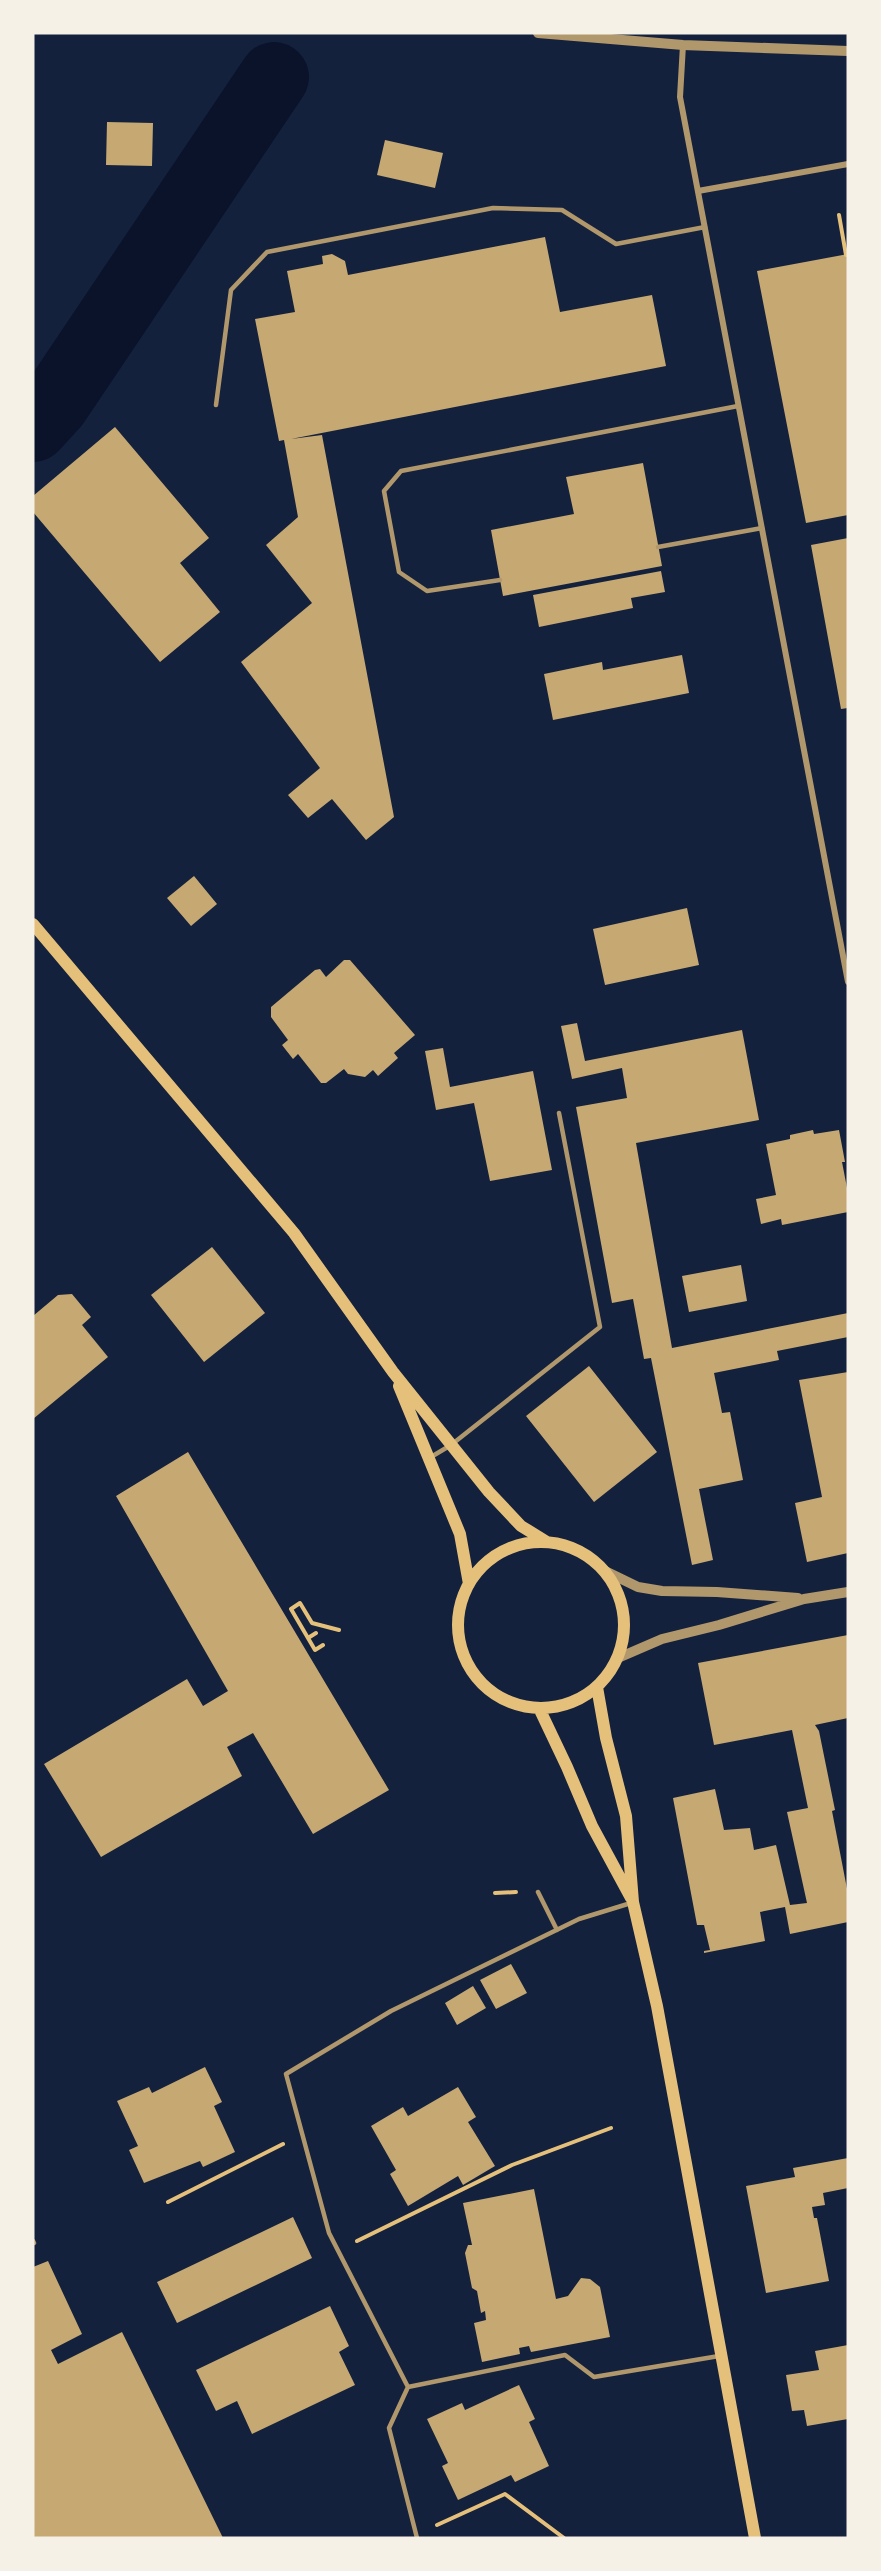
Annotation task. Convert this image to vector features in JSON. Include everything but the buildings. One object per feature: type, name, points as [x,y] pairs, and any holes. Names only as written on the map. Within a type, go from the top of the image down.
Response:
[{"type":"main road","points":[[33,924],[294,1233],[393,1372],[502,1508],[521,1526],[548,1542]]},
{"type":"main road","points":[[393,1372],[459,1534],[469,1584]]},
{"type":"main road","points":[[548,1542],[569,1546],[588,1556],[605,1570],[617,1590],[624,1612],[624,1635],[618,1658],[597,1687],[580,1699],[560,1706],[539,1708],[515,1704],[493,1693],[475,1676],[463,1655],[458,1631],[460,1607],[469,1584],[483,1565],[502,1551],[524,1543],[548,1542]]},
{"type":"main road","points":[[597,1687],[606,1738],[626,1816],[633,1902],[657,2006],[755,2538]]},
{"type":"main road","points":[[539,1708],[592,1826],[633,1902]]},
{"type":"street","points":[[538,33],[683,45],[848,51]]},
{"type":"street","points":[[683,45],[680,97],[848,982]]},
{"type":"street","points":[[698,191],[848,164]]},
{"type":"street","points":[[605,1570],[638,1587],[662,1591],[717,1592],[804,1599]]},
{"type":"street","points":[[618,1658],[662,1639],[719,1625],[804,1599],[848,1592]]},
{"type":"lane","points":[[216,405],[231,290],[267,252],[493,208],[562,210],[616,244],[705,227]]},
{"type":"lane","points":[[500,580],[427,591],[399,572],[384,491],[401,471],[738,406]]},
{"type":"lane","points":[[658,547],[762,528]]},
{"type":"lane","points":[[429,1458],[451,1445],[600,1328],[560,1113]]},
{"type":"lane","points":[[538,1892],[557,1930]]},
{"type":"lane","points":[[408,2387],[329,2233],[286,2074],[391,2011],[579,1919],[633,1902]]},
{"type":"lane","points":[[408,2387],[565,2355],[594,2377],[722,2356]]},
{"type":"lane","points":[[408,2387],[389,2428],[416,2536]]},
{"type":"path","points":[[838,215],[846,255]]},
{"type":"path","points":[[323,1645],[315,1650],[291,1609],[300,1603],[312,1623],[339,1630]]},
{"type":"path","points":[[308,1638],[316,1633]]},
{"type":"path","points":[[305,1648],[311,1644]]},
{"type":"path","points":[[337,2250],[512,2165],[611,2128]]},
{"type":"path","points":[[168,2202],[302,2134]]},
{"type":"path","points":[[416,2536],[505,2494],[564,2538]]},
{"type":"waterway","points":[[33,427],[55,403],[274,77]]}]
